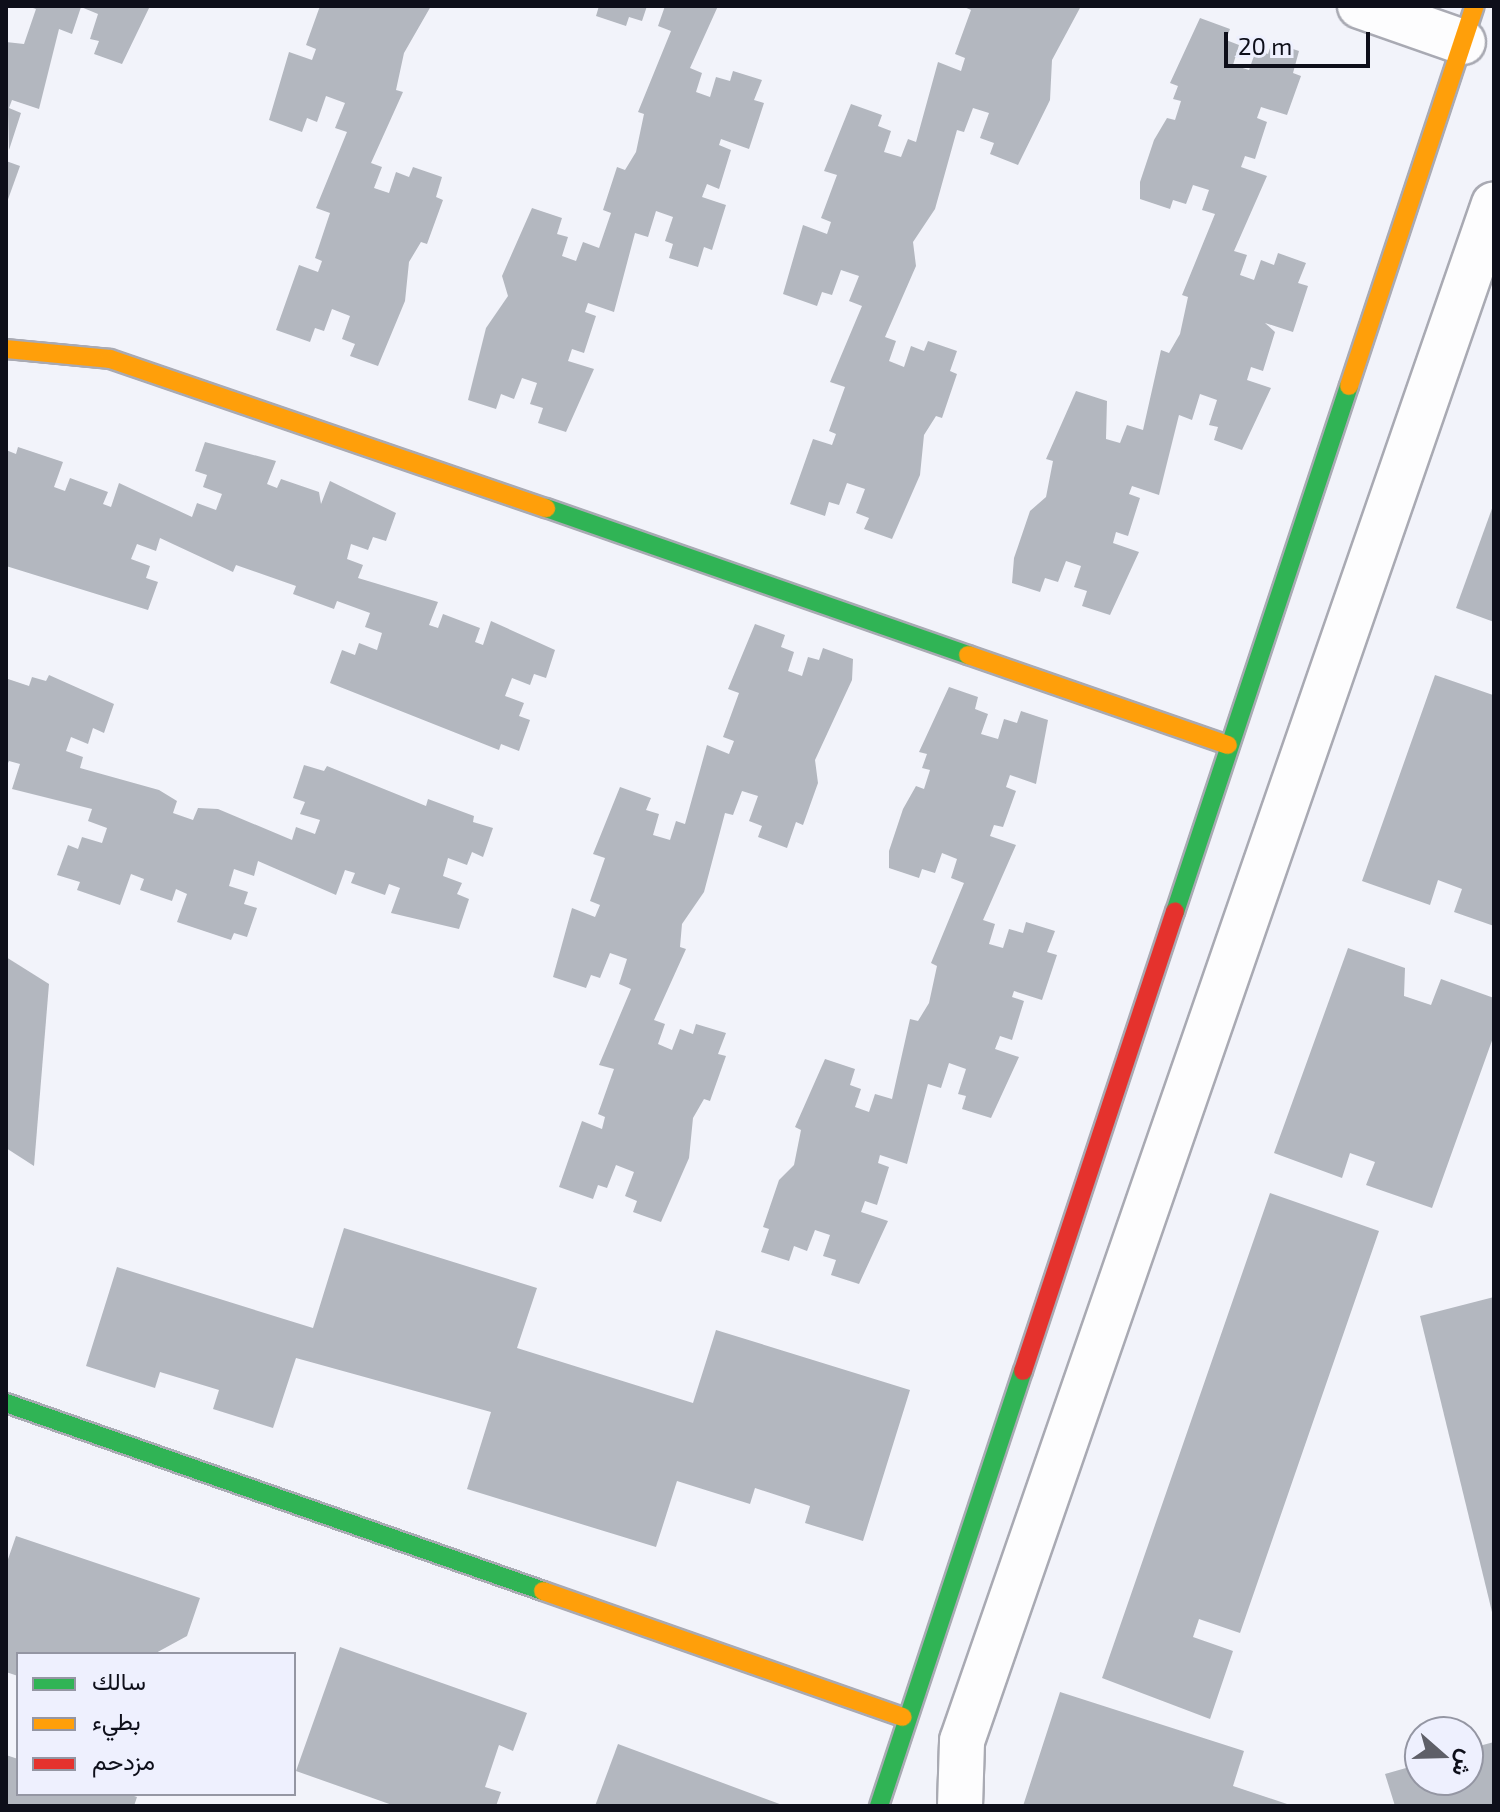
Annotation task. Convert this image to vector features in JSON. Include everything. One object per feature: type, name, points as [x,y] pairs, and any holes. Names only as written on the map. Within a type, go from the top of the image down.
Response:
[{"type":"street","points":[[879,1806],[903,1717],[1469,24],[1360,6]]},
{"type":"street","points":[[960,1806],[962,1741],[1479,296],[1494,204]]},
{"type":"street","points":[[6,349],[110,359],[161,375],[1228,745]]},
{"type":"street","points":[[6,1403],[903,1717]]},
{"type":"building","points":[[27,6],[150,6],[122,64],[94,54],[99,41],[90,39],[98,14],[81,7],[72,34],[59,29],[39,109],[12,100],[9,108],[21,113],[9,150],[6,42],[24,44],[36,9]]},
{"type":"building","points":[[320,6],[431,6],[404,53],[396,90],[403,92],[371,163],[382,167],[374,188],[389,193],[396,172],[409,177],[413,167],[442,177],[436,197],[443,200],[427,244],[421,242],[409,262],[405,301],[378,366],[350,356],[355,344],[342,339],[350,316],[332,309],[324,331],[315,328],[310,342],[276,330],[299,265],[318,272],[322,261],[315,258],[330,213],[316,208],[347,132],[335,128],[345,103],[326,96],[317,122],[307,118],[302,132],[269,120],[289,52],[312,60],[316,49],[306,45]]},
{"type":"building","points":[[599,6],[647,6],[642,21],[629,17],[626,26],[596,16]]},
{"type":"building","points":[[665,6],[718,6],[690,68],[702,73],[696,92],[710,97],[716,77],[730,81],[733,71],[762,80],[754,100],[764,103],[749,149],[721,139],[719,145],[731,150],[719,189],[707,184],[702,197],[726,205],[712,250],[704,247],[698,267],[669,258],[673,244],[665,241],[673,217],[656,211],[648,237],[635,233],[614,312],[588,303],[585,312],[596,316],[584,353],[572,349],[568,361],[594,369],[566,432],[538,423],[543,408],[530,404],[537,383],[522,378],[514,399],[501,394],[496,409],[468,400],[486,328],[508,296],[502,276],[532,208],[562,218],[557,234],[568,237],[562,256],[576,261],[583,242],[599,248],[611,213],[603,210],[617,167],[625,170],[636,152],[644,114],[638,112],[671,31],[658,26]]},
{"type":"building","points":[[962,6],[1081,6],[1052,60],[1050,100],[1018,165],[990,154],[994,143],[980,138],[989,113],[973,108],[964,132],[957,130],[935,209],[913,242],[916,266],[885,337],[896,341],[889,361],[904,367],[911,346],[924,351],[928,341],[957,351],[950,371],[957,374],[942,418],[936,416],[924,435],[920,475],[892,539],[864,529],[869,518],[856,513],[865,489],[847,483],[839,505],[829,502],[825,516],[790,504],[813,439],[832,445],[836,434],[829,431],[845,387],[830,382],[862,306],[849,301],[859,276],[841,270],[832,295],[822,292],[817,306],[783,294],[803,225],[827,234],[831,222],[821,218],[837,175],[824,171],[851,104],[882,115],[878,126],[891,131],[884,152],[901,157],[908,139],[916,142],[938,62],[961,71],[965,58],[955,54],[971,10]]},
{"type":"building","points":[[1200,18],[1230,29],[1226,40],[1239,45],[1233,65],[1249,70],[1256,50],[1268,54],[1272,42],[1299,51],[1293,73],[1301,76],[1287,115],[1261,107],[1257,118],[1267,122],[1255,159],[1245,156],[1241,167],[1267,176],[1234,251],[1247,255],[1240,275],[1254,280],[1261,260],[1274,265],[1278,253],[1306,263],[1298,283],[1308,286],[1293,332],[1265,323],[1275,332],[1263,371],[1251,367],[1247,380],[1271,388],[1242,450],[1214,440],[1218,427],[1209,425],[1217,400],[1200,394],[1192,420],[1179,415],[1159,495],[1132,486],[1129,494],[1140,498],[1128,536],[1116,532],[1113,543],[1139,552],[1110,615],[1082,606],[1087,591],[1074,587],[1081,566],[1066,561],[1058,582],[1045,578],[1040,592],[1012,583],[1014,558],[1030,511],[1046,497],[1053,461],[1046,459],[1076,391],[1107,401],[1106,439],[1120,443],[1127,425],[1143,430],[1161,350],[1169,353],[1180,334],[1188,297],[1182,295],[1215,214],[1202,210],[1209,190],[1193,185],[1186,204],[1173,200],[1170,209],[1140,199],[1140,182],[1154,140],[1167,118],[1175,120],[1181,101],[1173,99],[1178,86],[1170,83]]},
{"type":"building","points":[[6,161],[20,166],[6,205]]},
{"type":"building","points":[[205,442],[276,461],[267,484],[277,488],[281,479],[319,492],[321,504],[330,481],[396,513],[386,541],[373,537],[368,550],[351,544],[347,559],[363,565],[358,578],[438,602],[429,625],[438,628],[443,614],[480,628],[475,642],[483,645],[491,621],[555,650],[546,678],[534,674],[530,685],[512,678],[505,696],[524,703],[519,716],[530,720],[519,751],[501,744],[499,750],[330,683],[342,650],[355,655],[359,643],[377,650],[382,633],[365,627],[370,613],[337,601],[334,609],[293,594],[296,586],[236,565],[233,572],[160,538],[156,551],[137,544],[131,559],[150,566],[146,578],[158,582],[148,610],[6,566],[6,450],[16,454],[18,447],[63,462],[54,487],[65,491],[70,478],[108,492],[103,504],[111,507],[119,483],[192,517],[197,503],[216,510],[222,494],[203,487],[207,475],[195,471]]},
{"type":"building","points":[[1494,503],[1494,622],[1456,608]]},
{"type":"building","points":[[755,624],[785,635],[781,647],[794,652],[788,671],[802,676],[808,657],[819,660],[823,648],[853,659],[852,680],[815,760],[818,783],[803,825],[796,822],[787,848],[758,837],[762,826],[749,821],[758,796],[742,791],[733,815],[725,813],[704,892],[682,924],[680,947],[686,949],[654,1020],[665,1024],[658,1044],[672,1050],[680,1029],[693,1034],[696,1024],[726,1033],[718,1054],[726,1056],[710,1101],[704,1099],[693,1118],[689,1158],[661,1222],[633,1212],[637,1201],[625,1196],[634,1172],[616,1165],[607,1188],[598,1185],[593,1199],[559,1187],[582,1121],[602,1129],[605,1117],[598,1114],[614,1069],[599,1065],[631,989],[619,984],[627,959],[610,953],[600,978],[591,975],[586,988],[553,977],[572,908],[595,917],[600,905],[590,901],[605,858],[593,854],[620,787],[651,798],[646,810],[659,814],[653,835],[670,840],[676,821],[685,824],[707,745],[729,754],[734,741],[723,737],[739,693],[728,689]]},
{"type":"building","points":[[6,668],[8,679],[29,686],[32,677],[46,681],[49,675],[114,704],[104,733],[93,728],[88,744],[71,737],[66,751],[83,757],[80,768],[159,790],[177,801],[173,813],[193,820],[198,808],[218,809],[292,840],[296,827],[315,834],[320,820],[300,814],[305,802],[293,798],[304,765],[324,771],[327,766],[426,806],[428,799],[474,816],[473,822],[493,828],[483,857],[472,852],[467,865],[448,858],[443,876],[462,883],[457,894],[469,899],[459,929],[391,913],[400,888],[389,884],[385,895],[351,883],[355,873],[345,870],[336,895],[258,861],[254,876],[234,869],[229,886],[248,892],[244,904],[257,908],[247,937],[234,933],[231,940],[177,922],[187,894],[176,889],[172,901],[140,890],[144,879],[131,874],[120,905],[77,890],[80,882],[57,875],[68,845],[78,849],[82,837],[102,843],[107,828],[88,821],[92,809],[12,789],[20,764],[9,761],[6,767]]},
{"type":"building","points":[[1435,675],[1493,695],[1494,926],[1454,912],[1462,889],[1438,880],[1430,905],[1362,881]]},
{"type":"building","points":[[949,687],[978,697],[975,709],[988,714],[981,734],[998,739],[1004,719],[1017,723],[1021,711],[1048,720],[1036,784],[1010,775],[1006,787],[1016,791],[1003,827],[994,825],[990,836],[1016,845],[983,920],[995,924],[989,944],[1003,948],[1009,929],[1023,933],[1026,922],[1055,931],[1047,952],[1057,955],[1042,1000],[1014,991],[1012,997],[1024,1001],[1012,1040],[1000,1036],[995,1049],[1019,1057],[991,1118],[962,1109],[966,1096],[958,1094],[966,1069],[949,1063],[941,1088],[928,1084],[907,1164],[880,1155],[878,1163],[889,1167],[877,1205],[865,1201],[861,1212],[888,1221],[859,1284],[831,1275],[836,1260],[823,1256],[830,1235],[815,1230],[807,1251],[794,1246],[789,1261],[761,1252],[769,1229],[763,1227],[779,1180],[794,1165],[801,1130],[795,1127],[825,1059],[855,1069],[850,1085],[861,1089],[855,1107],[869,1112],[875,1094],[892,1099],[910,1019],[918,1021],[929,1003],[937,966],[931,963],[964,883],[951,878],[957,859],[942,853],[935,873],[922,869],[919,878],[889,868],[889,851],[903,809],[916,786],[924,789],[930,770],[922,768],[927,754],[919,752]]},
{"type":"building","points":[[1348,948],[1405,968],[1404,996],[1431,1005],[1441,979],[1494,998],[1494,1035],[1432,1208],[1366,1185],[1375,1162],[1350,1153],[1342,1178],[1274,1153]]},
{"type":"building","points":[[6,957],[49,984],[34,1166],[6,1148]]},
{"type":"building","points":[[1270,1193],[1379,1231],[1240,1633],[1199,1619],[1193,1637],[1233,1651],[1210,1719],[1102,1678]]},
{"type":"building","points":[[344,1228],[537,1288],[517,1348],[693,1403],[716,1330],[910,1390],[863,1541],[805,1523],[810,1506],[755,1488],[750,1504],[677,1481],[656,1547],[467,1489],[491,1412],[296,1358],[273,1428],[213,1409],[219,1390],[160,1372],[155,1388],[86,1366],[117,1267],[313,1328]]},
{"type":"building","points":[[1494,1297],[1494,1616],[1493,1616],[1420,1316]]},
{"type":"building","points":[[16,1536],[200,1598],[187,1636],[158,1652],[16,1652],[16,1675],[6,1672],[6,1565]]},
{"type":"building","points":[[340,1647],[527,1713],[513,1751],[499,1745],[485,1787],[501,1792],[496,1806],[395,1806],[296,1771]]},
{"type":"building","points":[[1060,1692],[1244,1751],[1233,1786],[1293,1806],[1023,1806]]},
{"type":"building","points":[[1494,1742],[1494,1806],[1395,1806],[1385,1774],[1404,1769],[1404,1796],[1484,1796],[1484,1745]]},
{"type":"building","points":[[618,1744],[785,1806],[595,1806]]},
{"type":"building","points":[[6,1755],[16,1758],[16,1796],[137,1797],[134,1806],[6,1806]]},
{"type":"traffic: fast","points":[[1175,912],[1349,386]]},
{"type":"traffic: fast","points":[[546,508],[968,655]]},
{"type":"traffic: fast","points":[[879,1806],[1023,1371]]},
{"type":"traffic: fast","points":[[6,1403],[543,1591]]},
{"type":"traffic: slow","points":[[1349,386],[1475,6]]},
{"type":"traffic: slow","points":[[6,349],[110,359],[546,508]]},
{"type":"traffic: slow","points":[[968,655],[1228,745]]},
{"type":"traffic: slow","points":[[543,1591],[903,1717]]},
{"type":"traffic: jam","points":[[1023,1371],[1175,912]]}]
